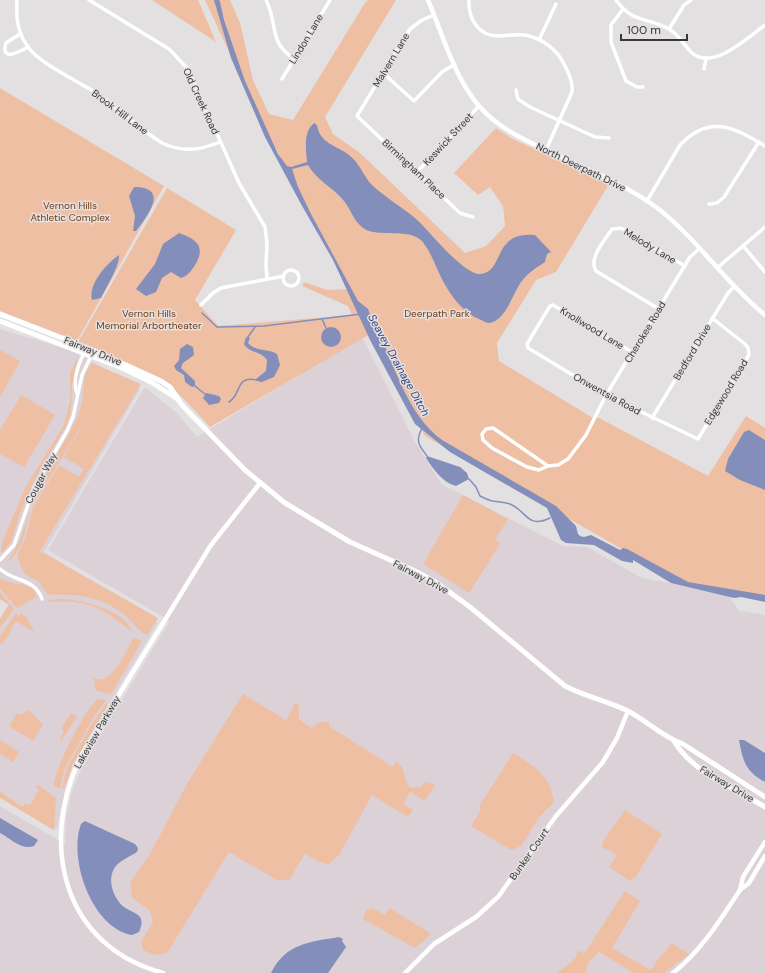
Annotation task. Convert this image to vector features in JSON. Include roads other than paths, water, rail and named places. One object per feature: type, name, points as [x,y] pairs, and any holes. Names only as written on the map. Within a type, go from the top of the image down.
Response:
[{"type":"main road","name":"Fairway Drive","points":[[0,314],[87,347],[153,376],[170,387],[179,400],[227,452],[260,483],[285,503],[328,531],[437,582],[465,603],[565,686],[579,694],[628,711],[674,741],[683,744],[765,797]]},
{"type":"main road","name":"Fairway Drive","points":[[0,321],[84,353],[151,382],[179,400]]},
{"type":"main road","name":"Fairway Drive","points":[[674,741],[679,750],[699,768],[765,807]]},
{"type":"street","name":"Brook Hill Lane","points":[[17,0],[17,22],[20,34],[28,47],[39,58],[99,95],[162,144],[172,148],[192,150],[220,142]]},
{"type":"street","name":"Old Creek Road","points":[[89,0],[176,54],[188,69],[239,183],[265,227],[267,243],[267,278]]},
{"type":"street","points":[[266,0],[271,12],[277,42],[284,52],[294,59]]},
{"type":"street","name":"Lindon Lane","points":[[282,79],[330,0]]},
{"type":"street","name":"North Deerpath Drive","points":[[428,0],[455,64],[470,94],[479,106],[508,131],[615,182],[647,201],[676,224],[700,248],[734,287],[765,315]]},
{"type":"street","points":[[469,0],[471,18],[478,28],[486,33],[496,36],[520,34],[539,40],[552,48],[561,57],[572,84],[570,98],[546,150]]},
{"type":"street","points":[[616,0],[623,9],[640,20],[669,29],[681,39],[693,54],[706,59],[723,54],[765,25]]},
{"type":"street","points":[[669,29],[684,5],[691,0]]},
{"type":"street","points":[[539,40],[556,4]]},
{"type":"street","points":[[623,9],[611,25],[611,42],[626,81],[636,87],[643,86]]},
{"type":"street","name":"Malvern Lane","points":[[357,116],[410,29],[422,20],[434,15]]},
{"type":"street","points":[[20,34],[6,43],[4,48],[6,52],[10,55],[16,55],[28,47]]},
{"type":"street","points":[[704,69],[706,59]]},
{"type":"street","points":[[383,74],[414,101],[442,72],[455,64]]},
{"type":"street","points":[[516,90],[517,96],[520,100],[595,137],[609,138]]},
{"type":"street","name":"Keswick Street","points":[[417,172],[479,106]]},
{"type":"street","name":"Birmingham Place","points":[[357,116],[460,212],[473,217]]},
{"type":"street","points":[[647,201],[680,145],[694,133],[709,127],[726,126],[743,132],[765,146]]},
{"type":"street","points":[[709,204],[717,203],[724,197],[758,142]]},
{"type":"street","points":[[717,268],[744,247],[765,227]]},
{"type":"street","name":"Melody Lane","points":[[659,309],[599,274],[593,266],[594,258],[612,229],[621,228],[685,266]]},
{"type":"street","points":[[744,247],[765,272]]},
{"type":"street","name":"Cherokee Road","points":[[548,466],[493,428],[486,429],[482,434],[483,440],[492,448],[527,467],[539,470],[548,466],[558,465],[568,458],[586,435],[606,395],[685,266],[693,254],[700,248]]},
{"type":"street","points":[[294,270],[298,274],[298,281],[295,285],[290,286],[285,283],[284,276],[287,271],[294,270]]},
{"type":"street","points":[[201,305],[213,293],[222,288],[267,278],[284,276]]},
{"type":"street","name":"Bedford Drive","points":[[652,418],[712,318],[728,293],[734,287]]},
{"type":"street","name":"Knollwood Lane","points":[[528,348],[528,342],[550,306],[557,307],[632,352]]},
{"type":"street","name":"Edgewood Road","points":[[688,436],[698,439],[749,355],[749,350],[745,344],[712,318]]},
{"type":"street","name":"Onwentsia Road","points":[[528,348],[606,395],[688,436]]},
{"type":"street","name":"Cougar Way","points":[[77,394],[74,387],[75,377],[84,353]]},
{"type":"street","name":"Cougar Way","points":[[0,560],[14,545],[34,488],[67,431],[73,417],[84,368],[91,356]]},
{"type":"street","name":"Lakeview Parkway","points":[[163,973],[139,965],[120,955],[98,936],[79,912],[69,891],[62,866],[61,833],[65,802],[70,780],[80,758],[202,558],[226,524],[260,483]]},
{"type":"street","points":[[0,569],[13,578],[32,584],[39,592],[42,599]]},
{"type":"street","name":"Bunker Court","points":[[404,973],[434,944],[476,917],[498,897],[556,816],[603,762],[617,738],[628,711]]},
{"type":"street","points":[[740,890],[743,877],[765,842]]},
{"type":"street","points":[[673,973],[689,960],[707,940],[740,890],[748,883],[765,856]]},
{"type":"water","points":[[214,0],[219,0],[220,2],[224,20],[245,81],[278,154],[287,166],[291,167],[307,162],[307,136],[310,127],[314,123],[317,125],[321,136],[325,140],[352,158],[371,184],[415,218],[456,260],[465,268],[474,273],[481,274],[488,271],[494,266],[505,245],[512,239],[521,235],[535,235],[551,252],[547,254],[545,262],[522,281],[505,312],[495,321],[487,323],[467,312],[456,301],[439,273],[430,253],[422,241],[417,237],[404,234],[375,232],[364,229],[357,222],[340,196],[317,176],[308,165],[292,169],[298,187],[311,214],[358,301],[368,309],[403,389],[419,417],[442,440],[556,506],[576,526],[580,536],[584,537],[591,535],[620,550],[623,548],[627,549],[688,582],[765,595],[765,602],[741,597],[734,598],[671,583],[633,560],[633,563],[622,561],[594,545],[566,543],[561,540],[547,508],[450,452],[415,424],[370,340],[333,260],[265,137],[231,58]]},
{"type":"water","points":[[134,187],[145,188],[151,192],[154,197],[153,203],[146,218],[136,231],[133,231],[135,216],[129,196]]},
{"type":"water","points":[[179,233],[191,238],[198,244],[200,253],[195,265],[187,275],[181,278],[171,272],[162,278],[156,292],[146,296],[136,289],[155,264],[163,244]]},
{"type":"water","points":[[119,255],[115,270],[101,298],[92,300],[93,287],[100,274],[109,263]]},
{"type":"water","points":[[331,327],[338,330],[341,337],[338,344],[331,347],[324,344],[321,337],[324,330]]},
{"type":"water","points":[[246,337],[250,338],[248,343],[254,348],[277,354],[280,365],[274,377],[262,382],[257,381],[256,379],[266,371],[267,360],[262,355],[246,347],[244,344]]},
{"type":"water","points":[[187,344],[193,347],[194,355],[183,363],[181,368],[195,381],[195,386],[192,387],[185,382],[184,375],[176,370],[174,366],[179,360],[180,349]]},
{"type":"water","points":[[206,393],[219,396],[221,399],[219,403],[209,405],[203,398]]},
{"type":"water","points":[[749,430],[765,440],[765,490],[740,480],[725,471],[728,459],[744,432]]},
{"type":"water","points":[[427,456],[460,467],[467,473],[469,479],[456,486],[447,482],[435,471],[426,458]]},
{"type":"water","points":[[739,740],[744,740],[765,753],[765,782],[753,774],[746,765]]},
{"type":"water","points":[[0,818],[38,840],[34,846],[25,847],[0,833]]},
{"type":"water","points":[[85,821],[135,844],[138,848],[137,852],[116,866],[111,876],[111,882],[114,893],[120,903],[140,917],[142,923],[139,932],[132,935],[118,930],[105,920],[95,906],[87,890],[81,873],[78,855],[78,839],[81,824]]},
{"type":"water","points":[[339,937],[343,939],[342,941],[346,947],[328,973],[271,973],[277,963],[291,950],[309,943]]},
{"type":"waterway","points":[[202,313],[217,327],[264,326],[361,314]]},
{"type":"waterway","points":[[322,319],[326,328]]},
{"type":"waterway","points":[[248,337],[255,327]]},
{"type":"waterway","points":[[229,402],[233,399],[245,380],[257,380]]},
{"type":"waterway","points":[[195,386],[205,394]]},
{"type":"waterway","points":[[422,428],[418,440],[427,456]]},
{"type":"waterway","points":[[469,479],[476,487],[480,496],[492,501],[510,504],[532,520],[542,521],[550,518]]},
{"type":"park label","name":"Vernon Hills Athletic Complex","points":[[70,210]]},
{"type":"park label","name":"Deerpath Park","points":[[437,313]]},
{"type":"park label","name":"Vernon Hills Memorial Arbortheater","points":[[149,318]]},
{"type":"water label","name":"Seavey Drainage Ditch","points":[[399,365]]}]
